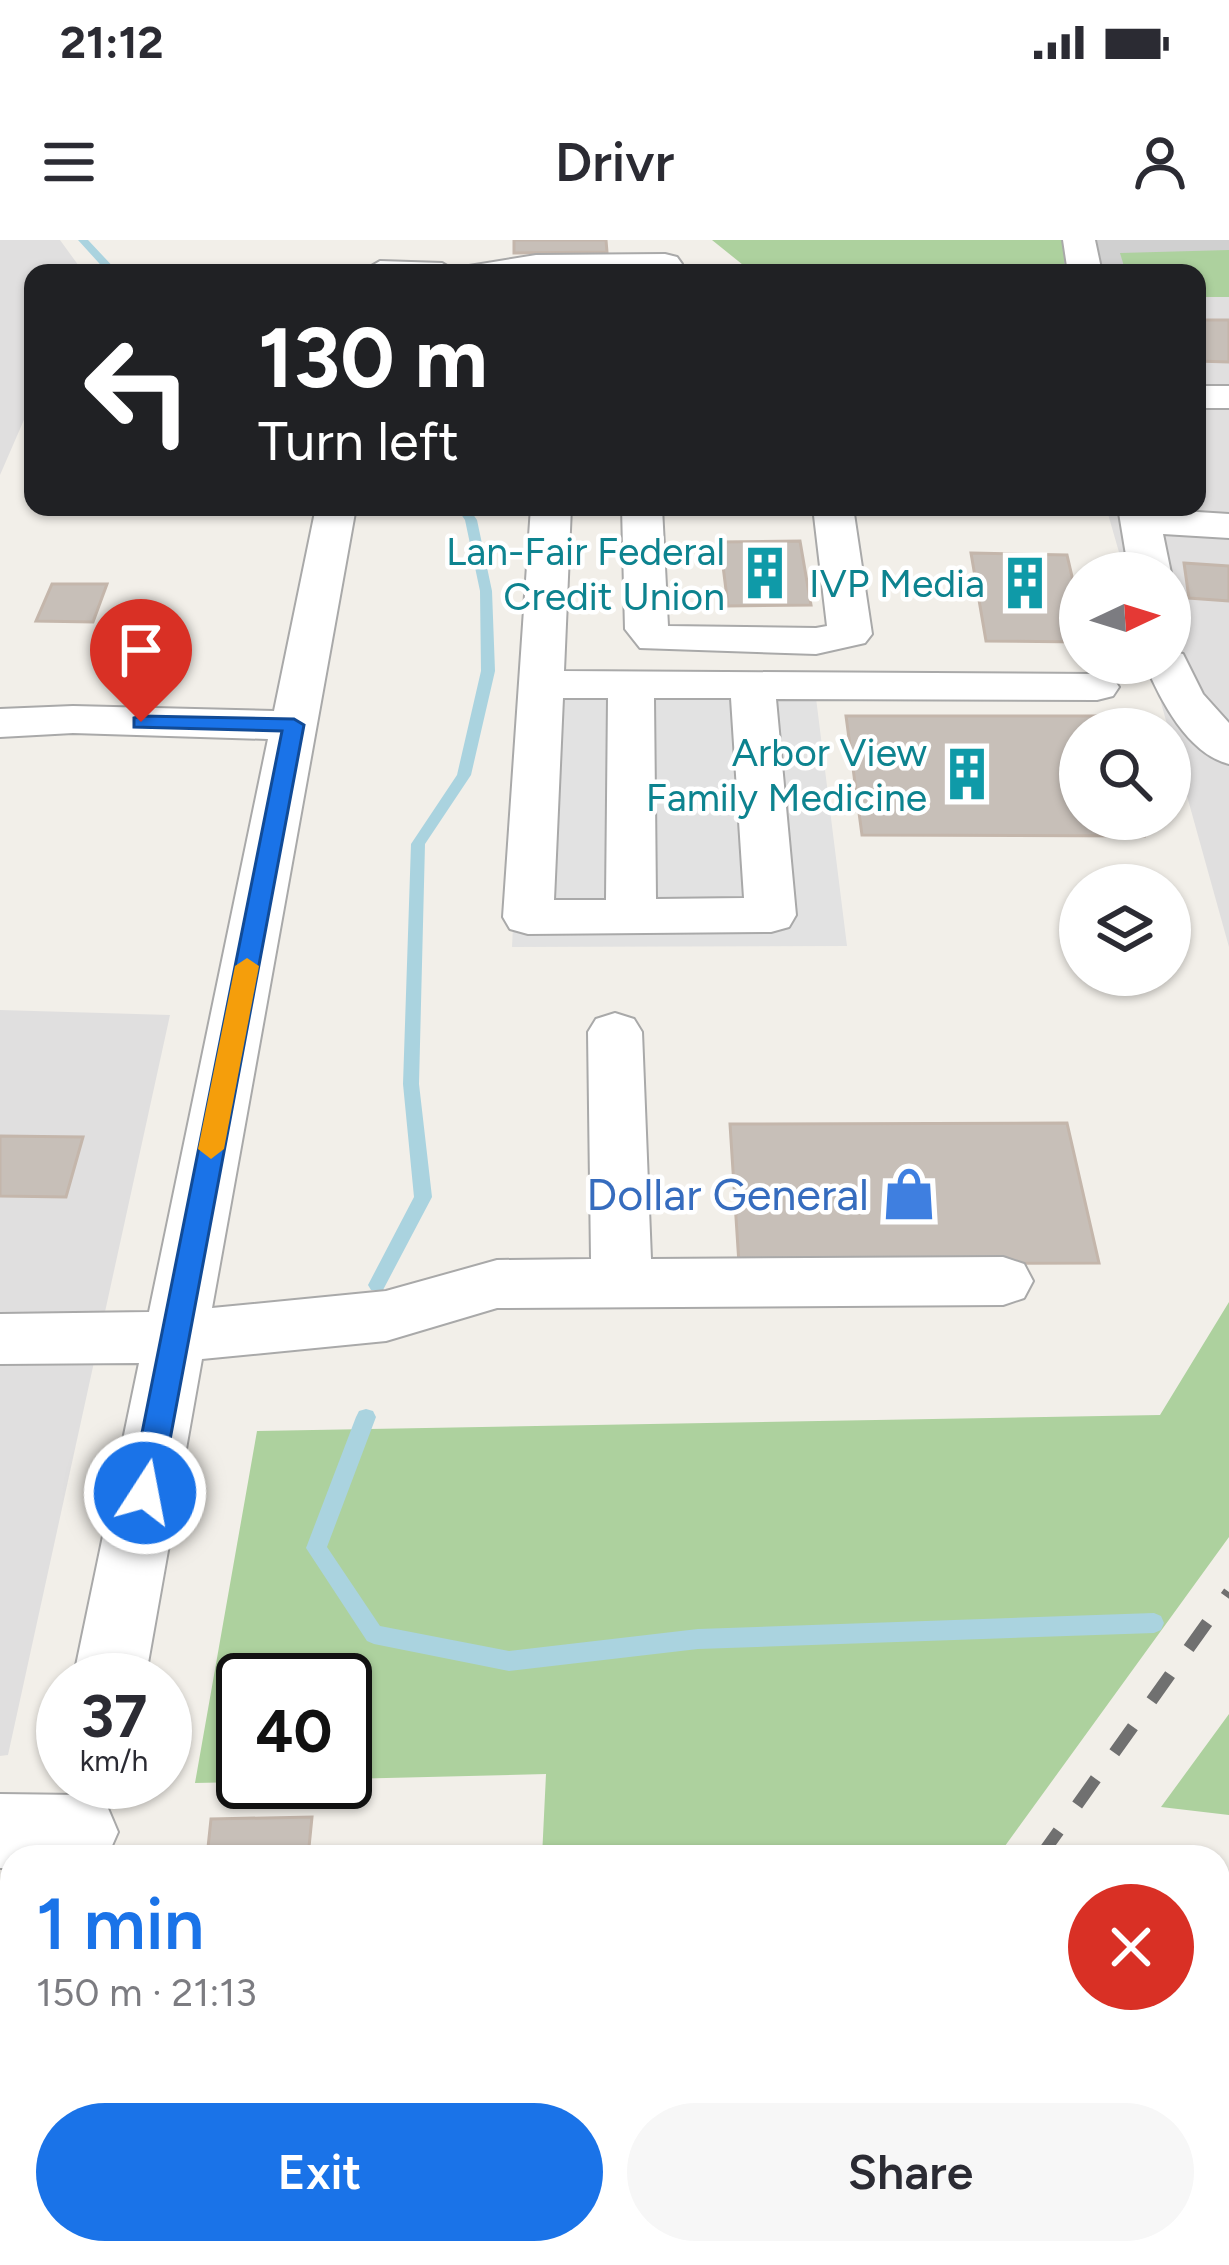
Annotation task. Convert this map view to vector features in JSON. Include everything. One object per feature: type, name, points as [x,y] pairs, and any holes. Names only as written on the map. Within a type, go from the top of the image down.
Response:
[{"type":"street","points":[[115,1653],[334,516]]},
{"type":"street","points":[[550,516],[528,917],[771,915],[752,685]]},
{"type":"street","points":[[642,516],[647,629],[656,639],[816,641],[850,634],[834,516]]},
{"type":"street","points":[[1139,516],[1146,552]]},
{"type":"street","points":[[1154,516],[1229,526]]},
{"type":"street","points":[[540,683],[1097,687]]},
{"type":"street","points":[[631,684],[631,916]]},
{"type":"street","points":[[1176,684],[1182,699],[1229,750]]},
{"type":"street","points":[[0,723],[71,716],[176,725],[294,725]]},
{"type":"street","points":[[615,1032],[622,1286]]},
{"type":"street","points":[[0,1339],[176,1337],[386,1316],[497,1284],[1003,1281]]},
{"type":"street","points":[[0,1832],[82,1824]]},
{"type":"shaded area","points":[[0,240],[60,240],[77,264],[24,264],[24,420],[0,475]]},
{"type":"shaded area","points":[[1040,240],[1229,240],[1229,262],[1049,264]]},
{"type":"shaded area","points":[[1206,297],[1229,297],[1229,947],[1191,810],[1191,708],[1163,708],[1156,684],[1191,684],[1191,552],[1119,552],[1109,516],[1206,516]]},
{"type":"shaded area","points":[[815,690],[847,946],[512,947],[524,691]]},
{"type":"shaded area","points":[[0,1010],[170,1015],[8,1755],[0,1756]]},
{"type":"green space","points":[[712,240],[1063,240],[1064,264],[742,264]]},
{"type":"green space","points":[[1229,250],[1229,297],[1206,297],[1206,264],[1123,264],[1120,253]]},
{"type":"green space","points":[[1229,1302],[1229,1537],[1006,1845],[543,1845],[546,1774],[372,1778],[372,1653],[218,1653],[257,1431],[1160,1415]]},
{"type":"green space","points":[[216,1664],[216,1783],[195,1783]]},
{"type":"green space","points":[[1229,1714],[1229,1815],[1161,1807]]},
{"type":"building","points":[[514,240],[606,240],[607,252],[514,253]]},
{"type":"building","points":[[1206,320],[1229,320],[1229,362],[1206,361]]},
{"type":"building","name":"Lan-Fair Federal Credit Union","points":[[800,541],[811,605],[728,606],[720,542]]},
{"type":"building","name":"IVP Media","points":[[971,553],[1059,555],[1059,642],[986,641]]},
{"type":"building","points":[[1191,563],[1229,566],[1229,601],[1191,598]]},
{"type":"building","points":[[52,584],[107,584],[93,622],[36,621]]},
{"type":"building","name":"Arbor View Family Medicine","points":[[846,716],[1059,716],[1059,836],[862,835]]},
{"type":"building","name":"Dollar General","points":[[1067,1123],[1099,1263],[739,1264],[730,1124]]},
{"type":"building","points":[[0,1136],[83,1137],[66,1197],[0,1196]]},
{"type":"building","points":[[312,1817],[309,1845],[208,1845],[211,1819]]},
{"type":"waterway","points":[[83,240],[106,264]]},
{"type":"waterway","points":[[377,1285],[423,1197],[411,1084],[418,844],[464,775],[488,671],[486,591],[468,516]]},
{"type":"waterway","points":[[366,1417],[316,1548],[374,1634],[509,1661],[698,1639],[1154,1623]]},
{"type":"railway","points":[[1049,1845],[1229,1592]]},
{"type":"slow traffic","points":[[211,1149],[247,966]]},
{"type":"place","name":"Lan-Fair Federal Credit Union","points":[[765,573]]},
{"type":"place","name":"IVP Media","points":[[1025,583]]},
{"type":"place","name":"Arbor View Family Medicine","points":[[967,774]]},
{"type":"place","name":"Dollar General","points":[[909,1194]]},
{"type":"route","points":[[141,722],[294,725],[145,1493]]}]
